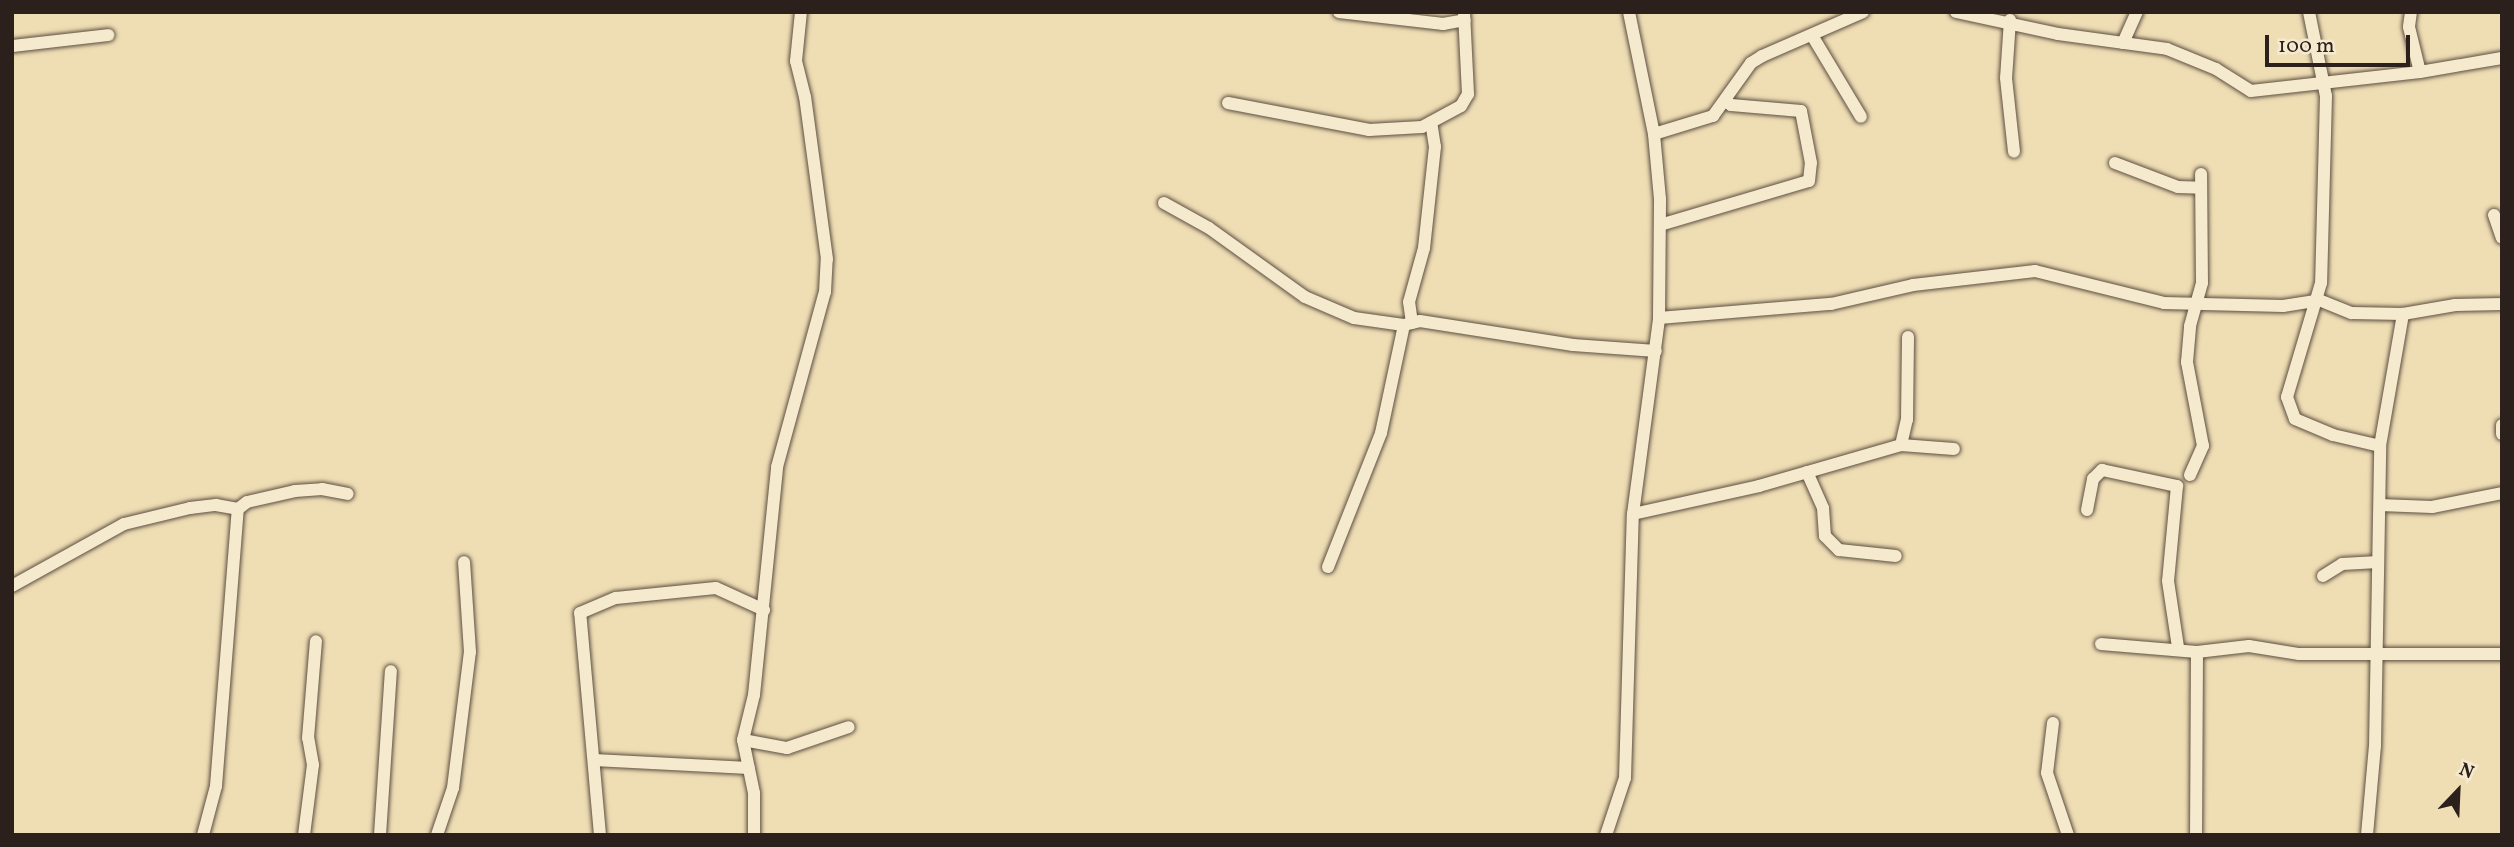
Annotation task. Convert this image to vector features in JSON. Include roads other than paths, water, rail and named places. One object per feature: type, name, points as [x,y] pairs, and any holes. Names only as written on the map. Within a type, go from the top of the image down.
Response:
[{"type":"street","points":[[754,835],[749,768],[743,740],[754,695],[777,467],[825,292],[827,258],[805,97],[796,61],[801,12]]},
{"type":"street","points":[[1228,103],[1369,130],[1431,122],[1461,106],[1468,94],[1464,16],[1443,24],[1339,12]]},
{"type":"street","points":[[1606,835],[1625,778],[1633,514],[1659,318],[1660,225],[1654,134],[1629,12]]},
{"type":"street","points":[[1654,134],[1713,116],[1727,101],[1751,63],[1863,12]]},
{"type":"street","points":[[1956,12],[2003,17],[2058,34],[2167,49],[2216,69],[2251,91],[2420,72],[2502,58]]},
{"type":"street","points":[[2123,43],[2137,12]]},
{"type":"street","points":[[2309,12],[2326,118],[2321,168],[2325,197],[2319,300],[2287,397],[2295,419],[2333,435],[2381,446]]},
{"type":"street","points":[[2411,12],[2409,27],[2420,72]]},
{"type":"street","points":[[2003,17],[2014,152]]},
{"type":"street","points":[[12,46],[108,35]]},
{"type":"street","points":[[1813,37],[1861,117]]},
{"type":"street","points":[[1660,225],[1809,181],[1811,163],[1801,111],[1731,105],[1727,101]]},
{"type":"street","points":[[1328,567],[1381,433],[1408,324],[1409,302],[1423,248],[1435,148],[1431,122]]},
{"type":"street","points":[[2115,163],[2178,187],[2201,188]]},
{"type":"street","points":[[2190,475],[2203,446],[2187,362],[2189,326],[2202,283],[2201,174]]},
{"type":"street","points":[[1164,202],[1209,228],[1305,297],[1354,318],[1656,351]]},
{"type":"street","points":[[2494,215],[2502,238]]},
{"type":"street","points":[[1659,318],[1831,304],[1913,285],[2035,271],[2119,295],[2197,304],[2283,306],[2319,300],[2352,313],[2403,314],[2455,305],[2502,304]]},
{"type":"street","points":[[2367,835],[2375,746],[2373,656],[2381,446],[2403,314]]},
{"type":"street","points":[[1901,444],[1907,420],[1908,337]]},
{"type":"street","points":[[2502,425],[2502,434]]},
{"type":"street","points":[[1633,514],[1807,472],[1901,444],[1954,449]]},
{"type":"street","points":[[2087,510],[2093,479],[2102,470],[2177,486],[2168,581],[2178,648]]},
{"type":"street","points":[[1807,472],[1823,508],[1825,536],[1839,550],[1896,556]]},
{"type":"street","points":[[203,835],[216,786],[238,509],[247,502],[295,491],[323,489],[348,494]]},
{"type":"street","points":[[2380,505],[2432,507],[2502,494]]},
{"type":"street","points":[[12,586],[124,524],[190,508],[216,505],[238,509]]},
{"type":"street","points":[[437,835],[453,788],[470,652],[464,562]]},
{"type":"street","points":[[2323,576],[2342,564],[2378,562]]},
{"type":"street","points":[[600,835],[578,617],[583,610],[616,598],[716,589],[764,610]]},
{"type":"street","points":[[304,835],[313,765],[308,738],[316,641]]},
{"type":"street","points":[[2101,644],[2178,648],[2197,652],[2249,646],[2299,654],[2502,654]]},
{"type":"street","points":[[2196,835],[2197,652]]},
{"type":"street","points":[[380,835],[391,670]]},
{"type":"street","points":[[2053,723],[2047,774],[2068,835]]},
{"type":"street","points":[[743,740],[787,748],[849,727]]},
{"type":"street","points":[[594,760],[749,768]]}]
